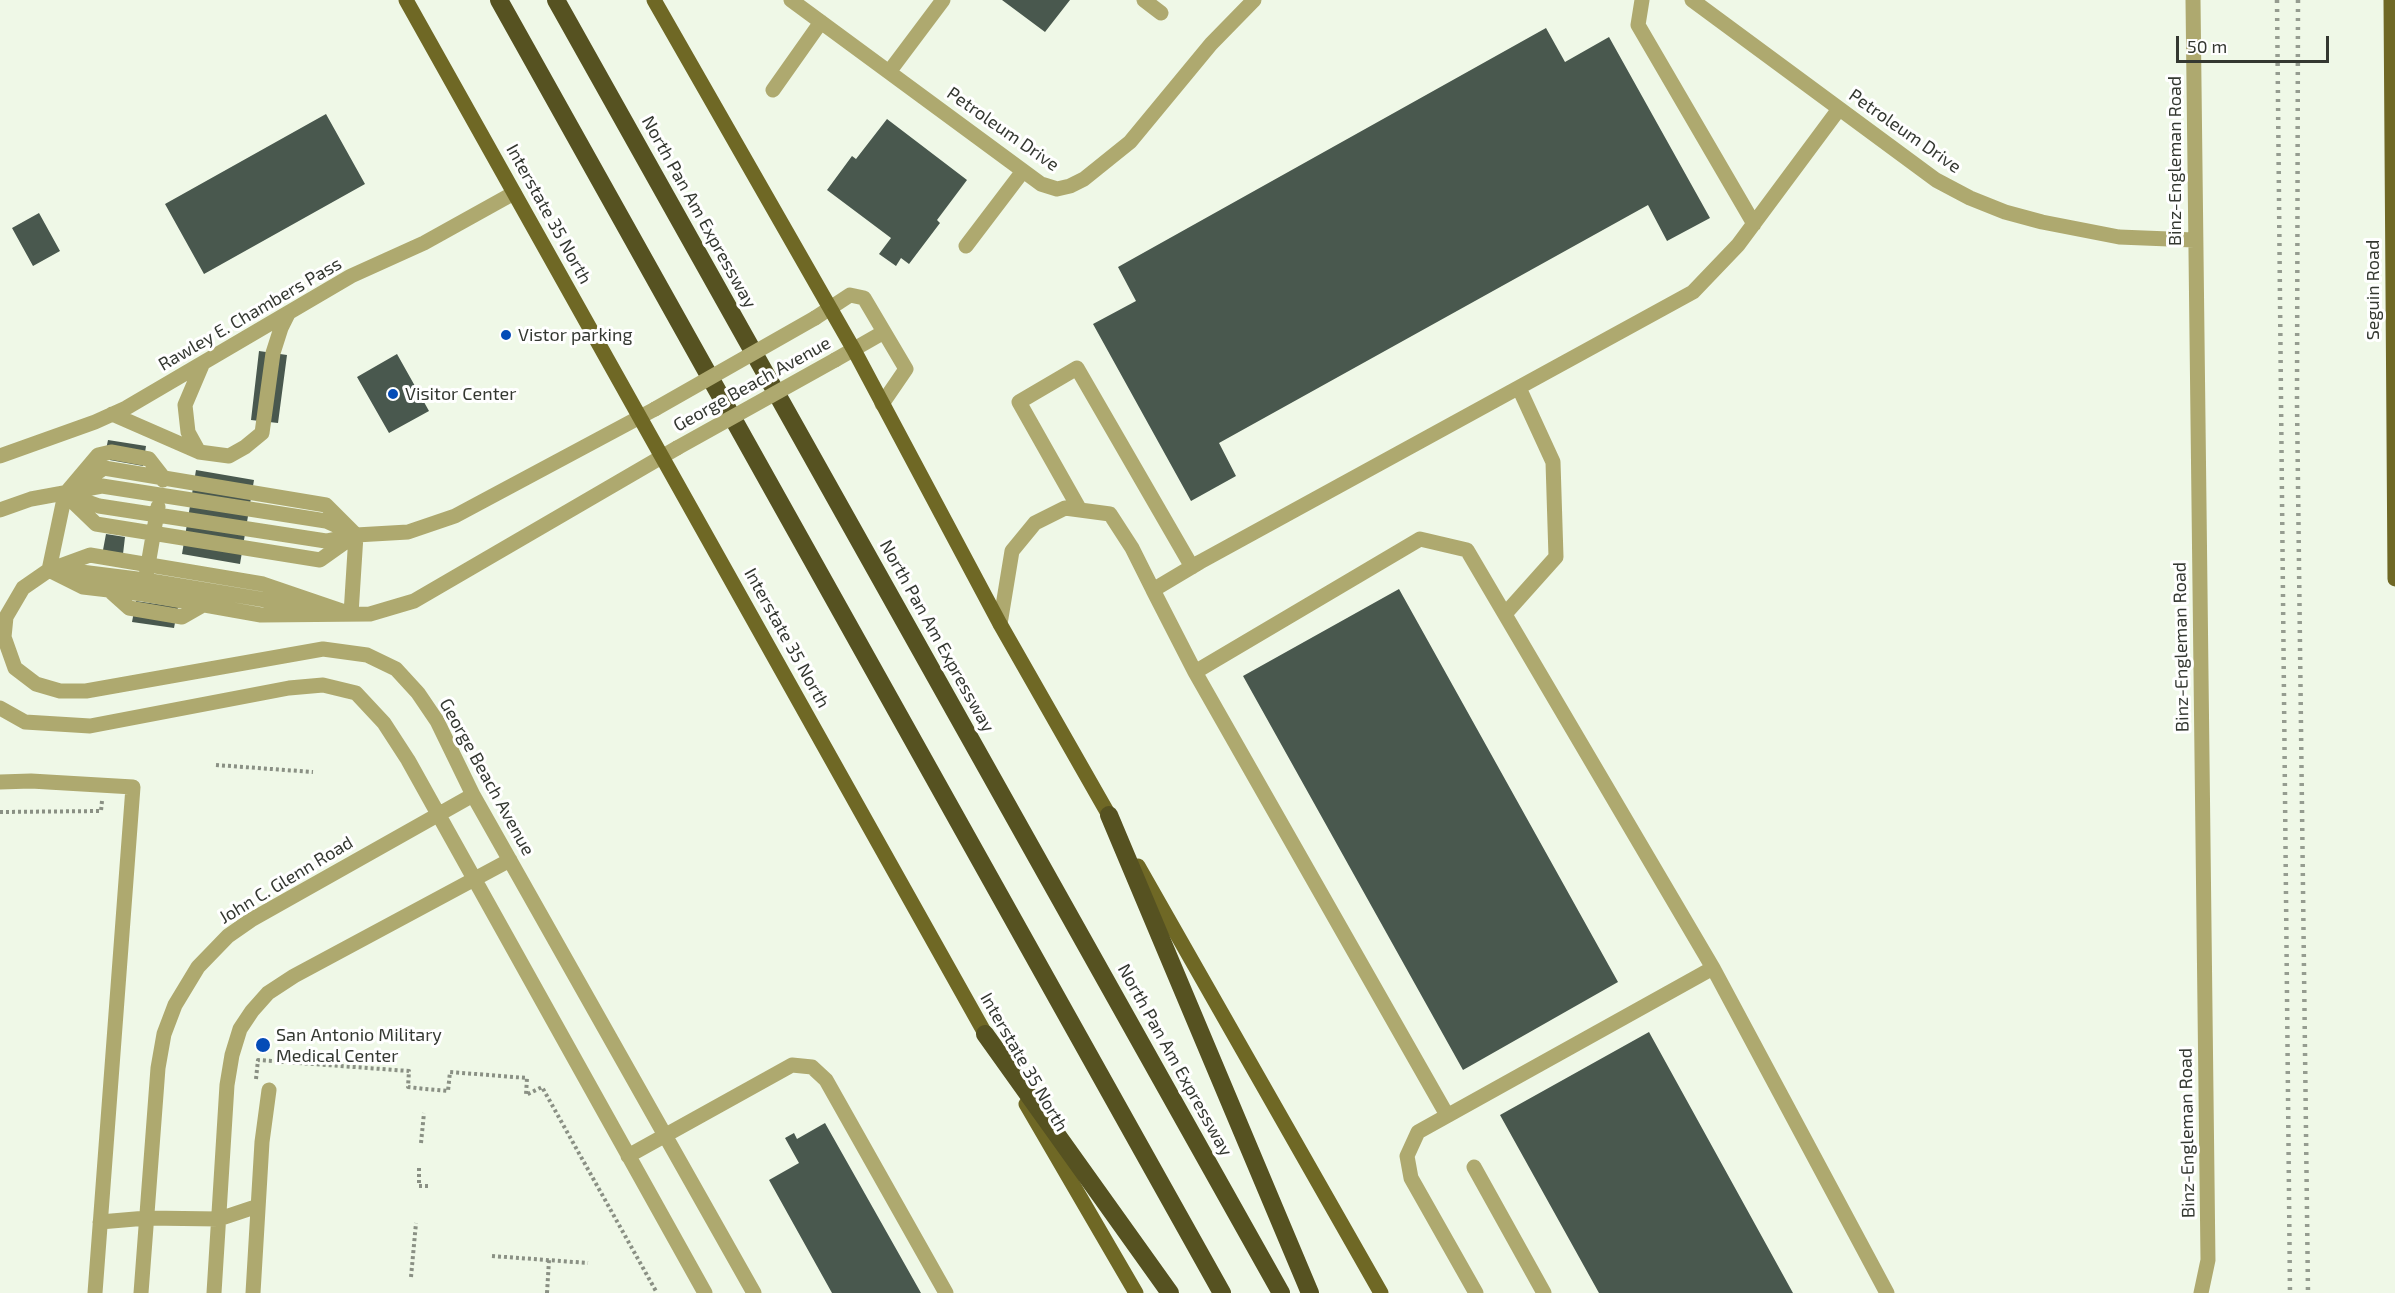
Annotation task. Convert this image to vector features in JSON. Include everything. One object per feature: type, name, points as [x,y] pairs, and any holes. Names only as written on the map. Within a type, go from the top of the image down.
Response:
[{"type":"highway","points":[[499,0],[1222,1293]]},
{"type":"highway","name":"North Pan Am Expressway","points":[[556,0],[1281,1293]]},
{"type":"highway","points":[[570,0],[620,115]]},
{"type":"highway","points":[[1109,815],[1310,1293]]},
{"type":"highway","points":[[985,1034],[1170,1293]]},
{"type":"main road","name":"Interstate 35 North","points":[[406,0],[985,1034],[1136,1293]]},
{"type":"main road","points":[[654,0],[854,350],[1000,624],[1382,1293]]},
{"type":"main road","name":"Seguin Road","points":[[2391,0],[2395,579]]},
{"type":"street","name":"Petroleum Drive","points":[[791,0],[1041,184],[1057,189],[1070,186],[1098,169],[1130,141],[1211,44],[1254,0]]},
{"type":"street","points":[[889,72],[943,0]]},
{"type":"street","points":[[1144,0],[1161,13]]},
{"type":"street","points":[[1642,0],[1639,7],[1638,25],[1754,224]]},
{"type":"street","name":"Petroleum Drive","points":[[1692,0],[1936,180],[1970,198],[2005,212],[2042,222],[2119,237],[2194,240]]},
{"type":"street","name":"Binz-Engleman Road","points":[[2193,0],[2194,240],[2208,1260],[2200,1293]]},
{"type":"street","points":[[772,90],[821,22]]},
{"type":"street","points":[[1153,590],[1693,292],[1738,245],[1839,109]]},
{"type":"street","points":[[966,246],[1023,171]]},
{"type":"street","name":"Rawley E. Chambers Pass","points":[[0,456],[112,414],[203,364],[351,276],[424,243],[514,193]]},
{"type":"street","name":"George Beach Avenue","points":[[65,494],[99,506],[326,541],[356,535],[408,532],[455,516],[641,417],[815,318],[850,295],[864,298],[906,369],[882,404]]},
{"type":"street","points":[[112,414],[199,452],[229,456],[245,447],[262,433],[273,353],[281,328],[289,314]]},
{"type":"street","name":"George Beach Avenue","points":[[351,614],[370,614],[414,601],[662,456],[884,332]]},
{"type":"street","points":[[199,452],[188,432],[185,405],[203,364]]},
{"type":"street","points":[[1080,510],[1020,402],[1077,368],[1192,567]]},
{"type":"street","points":[[1505,614],[1556,557],[1552,462],[1519,388]]},
{"type":"street","points":[[49,570],[65,494],[104,468],[326,505],[356,535],[351,614]]},
{"type":"street","points":[[145,580],[163,477]]},
{"type":"street","points":[[0,510],[30,499],[102,486],[326,521],[356,535]]},
{"type":"street","points":[[65,494],[96,524],[320,560],[356,535]]},
{"type":"street","points":[[1000,624],[1012,550],[1035,523],[1065,508],[1110,514],[1132,548],[1195,672],[1447,1115]]},
{"type":"street","points":[[1195,672],[1420,539],[1467,550],[1713,968],[1887,1293]]},
{"type":"street","name":"George Beach Avenue","points":[[49,570],[24,588],[6,617],[4,637],[15,668],[36,684],[60,691],[86,691],[323,649],[367,656],[396,669],[418,693],[437,721],[473,795],[754,1293]]},
{"type":"street","points":[[49,570],[145,580],[351,614]]},
{"type":"street","points":[[49,570],[82,587],[110,591],[145,580],[203,605],[261,615],[351,614]]},
{"type":"street","points":[[110,591],[129,608],[182,617],[203,605]]},
{"type":"street","points":[[0,708],[25,722],[90,726],[289,688],[323,685],[356,693],[384,723],[438,814],[705,1293]]},
{"type":"street","points":[[0,782],[32,781],[133,786],[95,1293]]},
{"type":"street","name":"John C. Glenn Road","points":[[141,1293],[158,1068],[164,1034],[175,1005],[198,967],[228,936],[251,920],[473,795]]},
{"type":"street","points":[[214,1293],[226,1085],[237,1038],[252,1011],[268,993],[294,976],[510,860]]},
{"type":"street","points":[[1476,1293],[1411,1178],[1407,1156],[1418,1132],[1713,968]]},
{"type":"street","points":[[628,1156],[666,1137],[792,1065],[812,1067],[826,1080],[946,1293]]},
{"type":"street","points":[[253,1293],[262,1087]]},
{"type":"street","points":[[1474,1167],[1544,1293]]},
{"type":"street","points":[[100,1222],[147,1218],[219,1219],[258,1206]]},
{"type":"path","points":[[216,765],[313,771]]},
{"type":"path","points":[[0,812],[101,811],[102,798],[109,799]]},
{"type":"path","points":[[262,1087],[258,1060],[409,1071],[408,1087],[448,1091],[450,1072],[527,1078],[526,1095],[542,1087],[657,1293]]},
{"type":"path","points":[[421,1143],[424,1113]]},
{"type":"path","points":[[419,1168],[419,1186],[431,1186]]},
{"type":"path","points":[[411,1276],[416,1223]]},
{"type":"path","points":[[492,1256],[588,1263]]},
{"type":"path","points":[[547,1293],[549,1260]]},
{"type":"building","points":[[1002,0],[1070,0],[1045,32]]},
{"type":"building","points":[[1546,28],[1565,62],[1609,37],[1710,218],[1667,241],[1648,205],[1219,443],[1236,476],[1191,501],[1093,324],[1136,301],[1118,267]]},
{"type":"building","points":[[326,114],[365,184],[204,274],[165,204]]},
{"type":"building","points":[[887,119],[967,180],[937,220],[940,223],[909,264],[901,258],[896,266],[879,254],[891,238],[827,190],[852,156],[856,159]]},
{"type":"building","points":[[39,213],[60,251],[33,266],[12,228]]},
{"type":"building","points":[[259,351],[287,355],[278,423],[251,420]]},
{"type":"building","name":"Visitor Center","points":[[397,354],[429,411],[389,433],[357,377]]},
{"type":"building","points":[[108,440],[146,446],[143,466],[104,459]]},
{"type":"building","points":[[196,470],[254,480],[240,564],[182,554]]},
{"type":"building","points":[[106,534],[125,537],[123,554],[103,550]]},
{"type":"building","points":[[1399,589],[1618,982],[1463,1070],[1243,676]]},
{"type":"building","points":[[136,601],[178,607],[174,628],[132,622]]},
{"type":"building","points":[[1649,1032],[1793,1293],[1599,1293],[1500,1115]]},
{"type":"building","points":[[825,1123],[921,1293],[832,1293],[769,1180],[799,1163],[785,1138],[794,1133],[797,1139]]},
{"type":"railway","points":[[2277,0],[2290,1293]]},
{"type":"railway","points":[[2298,0],[2297,403],[2308,1293]]},
{"type":"place","name":"Vistor parking","points":[[506,335]]},
{"type":"place","name":"Visitor Center","points":[[393,394]]},
{"type":"place","name":"San Antonio Military Medical Center","points":[[263,1045]]}]
